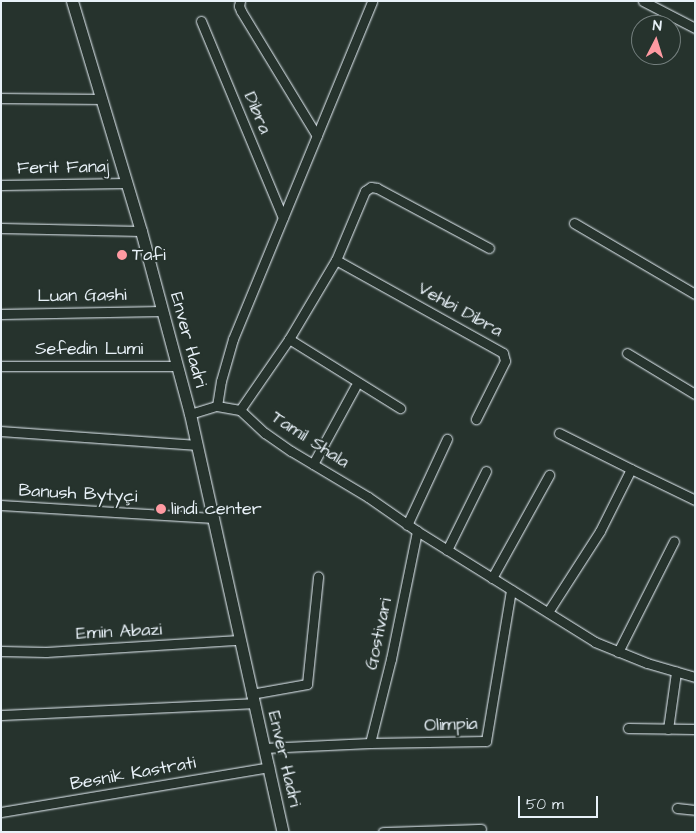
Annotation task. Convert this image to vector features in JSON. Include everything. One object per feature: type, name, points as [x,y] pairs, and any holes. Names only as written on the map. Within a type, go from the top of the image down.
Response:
[{"type":"street","name":"Enver Hadri","points":[[72,1],[141,232],[190,414],[283,832]]},
{"type":"street","name":"Dibra","points":[[240,1],[238,6],[317,136]]},
{"type":"street","points":[[217,406],[223,373],[233,339],[372,1]]},
{"type":"street","points":[[643,1],[695,28]]},
{"type":"street","name":"Dibra","points":[[201,21],[283,218]]},
{"type":"street","points":[[1,98],[100,99]]},
{"type":"street","name":"Ferit Fanaj","points":[[1,185],[126,183]]},
{"type":"street","points":[[190,414],[217,406],[240,410],[289,339],[336,260],[365,191],[371,187],[377,188],[489,248]]},
{"type":"street","points":[[574,223],[695,294]]},
{"type":"street","points":[[1,228],[141,232]]},
{"type":"street","name":"Vehbi Dibra","points":[[336,260],[503,353],[505,361],[476,419]]},
{"type":"street","name":"Luan Gashi","points":[[1,314],[162,311]]},
{"type":"street","points":[[289,339],[400,408]]},
{"type":"street","points":[[627,353],[695,394]]},
{"type":"street","name":"Sefedin Lumi","points":[[1,366],[177,366]]},
{"type":"street","points":[[313,464],[355,386]]},
{"type":"street","name":"Tamil Shala","points":[[240,410],[265,433],[368,497],[417,532],[595,642],[618,652],[695,677]]},
{"type":"street","points":[[1,431],[197,445]]},
{"type":"street","points":[[559,433],[695,500]]},
{"type":"street","points":[[407,524],[447,439]]},
{"type":"street","points":[[548,612],[600,531],[631,470]]},
{"type":"street","points":[[447,550],[486,471]]},
{"type":"street","points":[[492,578],[549,475]]},
{"type":"street","name":"Banush Bytyçi","points":[[1,505],[213,518]]},
{"type":"street","name":"Gostivari","points":[[370,743],[391,660],[417,532]]},
{"type":"street","points":[[618,652],[674,541]]},
{"type":"street","name":"Enver Hadri","points":[[252,698],[307,684],[318,577]]},
{"type":"street","name":"Olimpia","points":[[264,748],[370,743],[486,741],[511,590]]},
{"type":"street","name":"Emin Abazi","points":[[1,650],[46,652],[239,640]]},
{"type":"street","points":[[668,729],[676,672]]},
{"type":"street","points":[[1,715],[252,698]]},
{"type":"street","points":[[628,728],[695,729]]},
{"type":"street","name":"Besnik Kastrati","points":[[1,812],[269,767]]},
{"type":"street","points":[[677,808],[695,810]]},
{"type":"street","points":[[383,832],[481,829]]},
{"type":"place","name":"Tafi","points":[[122,255]]},
{"type":"place","name":"lindi center","points":[[161,509]]}]
